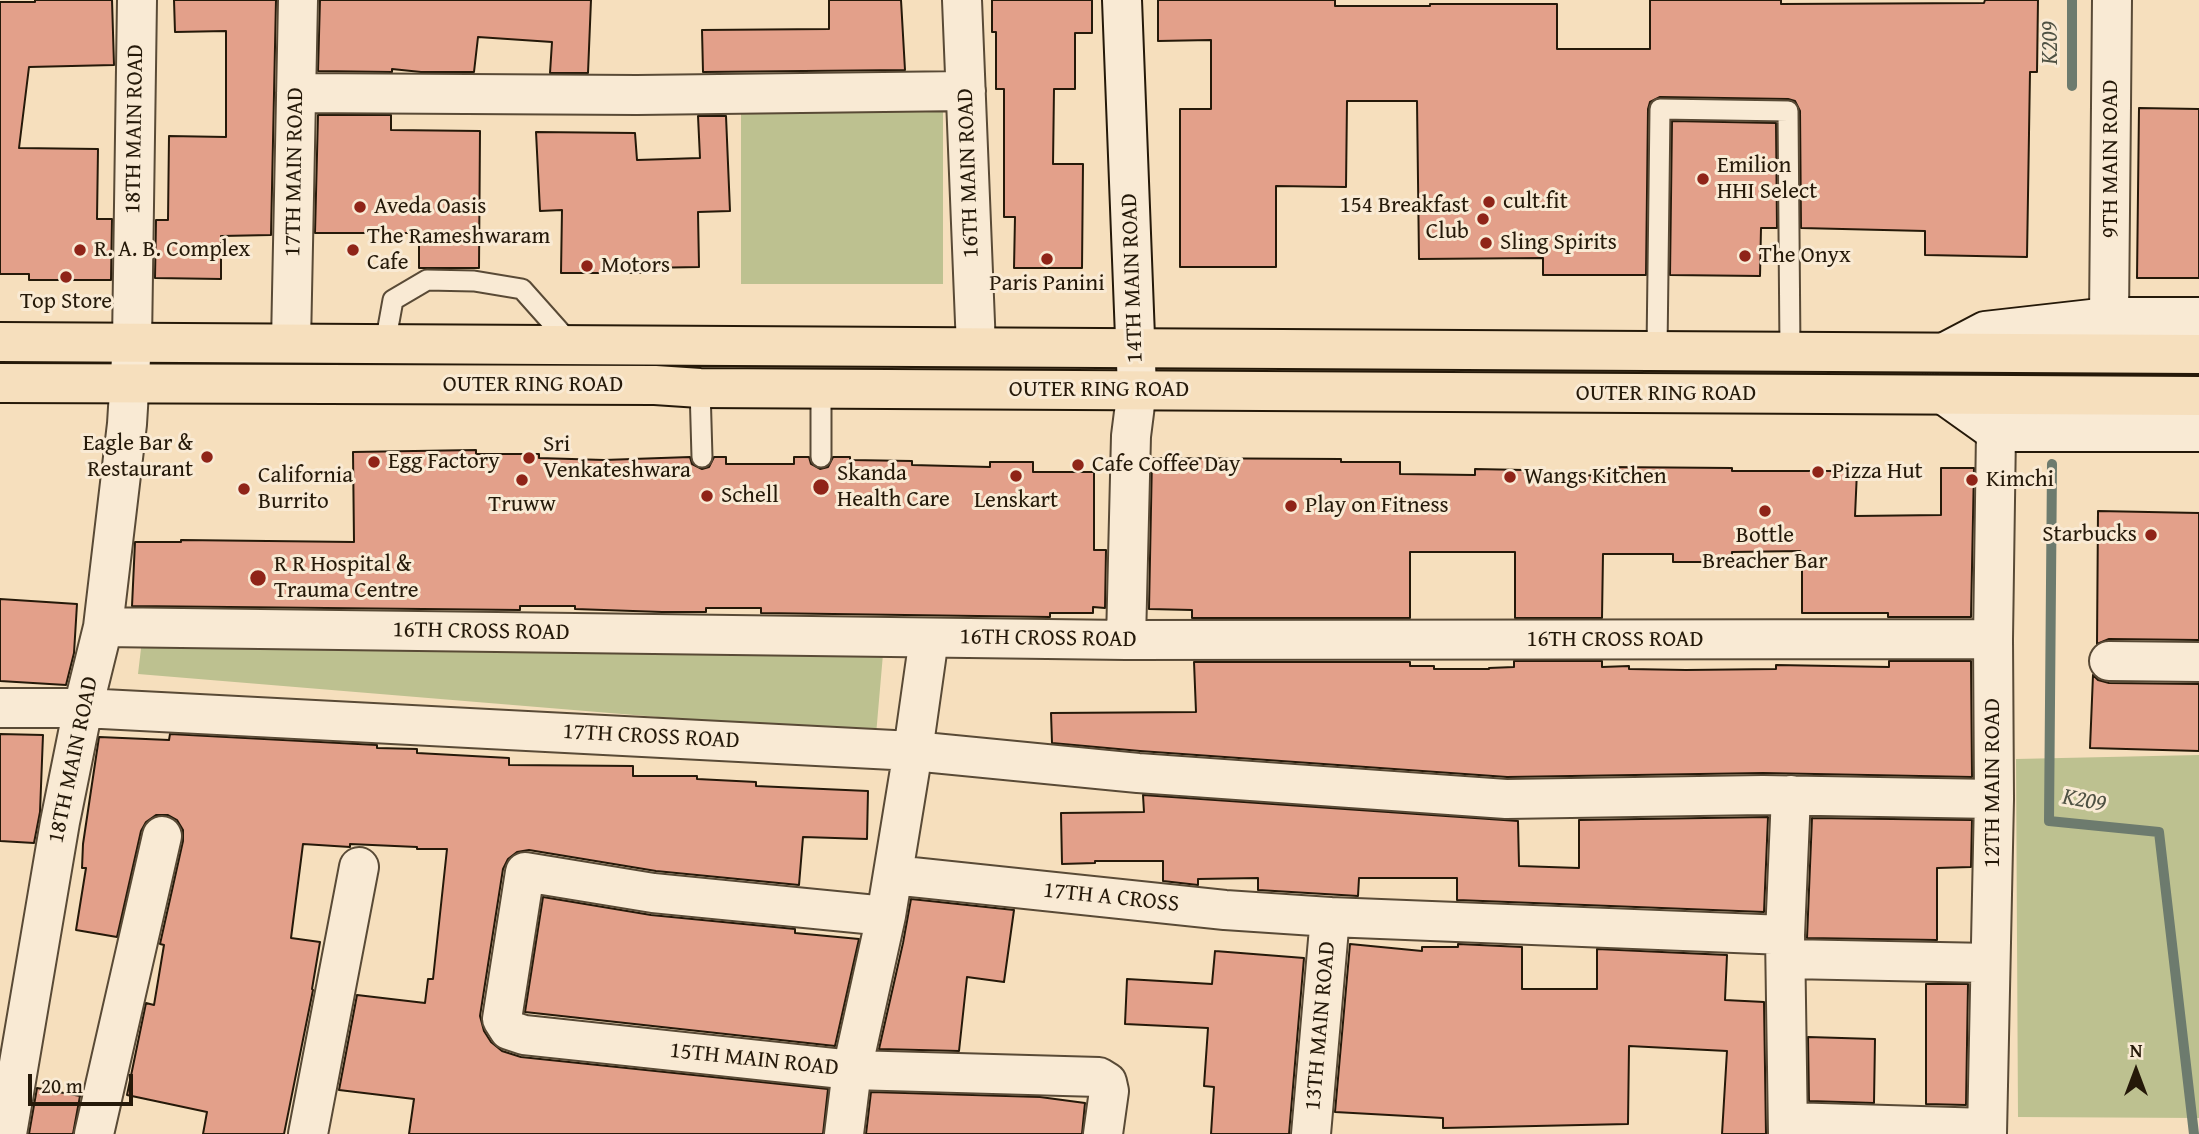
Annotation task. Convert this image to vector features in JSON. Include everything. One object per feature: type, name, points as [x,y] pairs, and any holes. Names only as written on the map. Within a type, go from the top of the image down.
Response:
[{"type":"highway","name":"OUTER RING ROAD","points":[[0,342],[2199,354]]},
{"type":"highway","name":"OUTER RING ROAD","points":[[0,383],[2199,396]]},
{"type":"street","name":"18TH MAIN ROAD","points":[[7,1134],[60,822],[103,627],[127,424],[132,342],[137,0]]},
{"type":"street","name":"17TH MAIN ROAD","points":[[292,343],[298,0]]},
{"type":"street","name":"16TH MAIN ROAD","points":[[962,0],[976,347]]},
{"type":"street","name":"14TH MAIN ROAD","points":[[1122,0],[1137,389],[1132,436],[1126,640]]},
{"type":"street","name":"9TH MAIN ROAD","points":[[2109,317],[2112,0]]},
{"type":"street","points":[[296,93],[636,96],[965,91]]},
{"type":"street","name":"OUTER RING ROAD","points":[[1945,352],[1985,331],[2109,317],[2199,317]]},
{"type":"street","points":[[1944,395],[1996,432],[2199,432]]},
{"type":"street","name":"12TH MAIN ROAD","points":[[1987,1131],[1994,800],[1996,432]]},
{"type":"street","name":"16TH CROSS ROAD","points":[[103,627],[1126,640],[1993,639]]},
{"type":"street","points":[[844,1134],[852,1070],[886,916],[929,638]]},
{"type":"street","points":[[2109,661],[2199,662]]},
{"type":"street","name":"17TH CROSS ROAD","points":[[0,708],[83,708],[913,751],[1138,773],[1506,800],[1791,795],[1994,800]]},
{"type":"street","points":[[1791,795],[1786,947],[1788,1128],[1987,1131]]},
{"type":"street","points":[[94,1134],[162,836]]},
{"type":"street","points":[[308,1134],[359,867]]},
{"type":"street","name":"15TH MAIN ROAD","points":[[886,916],[653,893],[525,872],[502,1019],[509,1030],[524,1035],[852,1070],[1099,1077],[1107,1082],[1109,1091],[1103,1134]]},
{"type":"street","name":"17TH A CROSS","points":[[893,875],[1225,910],[1990,963]]},
{"type":"street","name":"13TH MAIN ROAD","points":[[1311,1134],[1330,917]]},
{"type":"lane","points":[[1657,350],[1660,110],[1672,110],[1788,111],[1790,351]]},
{"type":"lane","points":[[385,344],[393,300],[426,280],[474,281],[522,289],[572,345]]},
{"type":"lane","points":[[700,388],[702,457]]},
{"type":"lane","points":[[821,388],[821,457]]},
{"type":"green space","points":[[741,109],[943,109],[943,284],[741,284]]},
{"type":"green space","points":[[142,640],[883,654],[876,735],[138,674]]},
{"type":"green space","points":[[2199,755],[2199,1118],[2018,1117],[2016,759]]},
{"type":"building","points":[[112,0],[114,65],[29,67],[19,148],[98,149],[97,219],[112,219],[111,280],[29,280],[29,274],[0,274],[0,2]]},
{"type":"building","points":[[174,0],[276,0],[271,235],[221,236],[221,279],[155,278],[156,220],[168,220],[169,136],[226,137],[226,31],[175,32]]},
{"type":"building","points":[[320,0],[591,0],[588,73],[550,73],[552,42],[478,37],[474,72],[392,69],[392,72],[318,71]]},
{"type":"building","points":[[829,0],[901,0],[905,70],[703,72],[702,30],[829,29]]},
{"type":"building","points":[[992,0],[1092,0],[1092,33],[1075,33],[1075,89],[1054,89],[1053,164],[1083,164],[1082,268],[1014,268],[1015,217],[1004,217],[1004,89],[996,89],[996,32],[992,32]]},
{"type":"building","points":[[1158,0],[1335,0],[1335,6],[1557,4],[1557,49],[1650,49],[1650,0],[1781,0],[1781,4],[1984,3],[1985,0],[2038,0],[2037,72],[2030,72],[2027,257],[1925,255],[1925,231],[1801,228],[1800,111],[1795,101],[1660,97],[1650,102],[1648,109],[1646,275],[1543,275],[1543,258],[1419,259],[1417,101],[1347,101],[1346,187],[1276,186],[1276,267],[1180,267],[1180,109],[1211,109],[1211,40],[1158,41]]},
{"type":"building","points":[[2139,108],[2199,109],[2199,278],[2137,278]]},
{"type":"building","points":[[318,115],[391,115],[391,130],[480,131],[479,268],[419,268],[419,233],[315,233]]},
{"type":"building","points":[[698,116],[726,116],[730,211],[698,212],[699,267],[644,268],[644,273],[561,273],[562,210],[540,211],[536,132],[635,133],[637,160],[700,158]]},
{"type":"building","points":[[1672,121],[1776,123],[1777,228],[1761,228],[1760,276],[1670,275]]},
{"type":"building","points":[[476,450],[476,454],[539,454],[539,458],[604,460],[690,457],[692,464],[702,469],[709,467],[714,457],[726,457],[726,464],[794,464],[794,457],[809,457],[811,464],[820,469],[828,467],[833,457],[850,457],[850,460],[912,461],[912,465],[990,467],[990,462],[1033,462],[1033,472],[1094,472],[1094,550],[1106,550],[1105,608],[1093,607],[1093,613],[1050,613],[1050,617],[761,613],[761,608],[706,608],[706,612],[662,612],[575,609],[575,606],[520,606],[520,610],[132,606],[135,542],[354,542],[353,452]]},
{"type":"building","points":[[1152,458],[1400,462],[1400,474],[1475,475],[1475,469],[1607,476],[1607,467],[1857,471],[1855,516],[1941,515],[1941,468],[1974,468],[1971,617],[1802,613],[1800,551],[1732,552],[1732,562],[1673,562],[1673,554],[1603,554],[1602,618],[1515,618],[1515,552],[1410,552],[1410,618],[1192,618],[1192,610],[1149,609]]},
{"type":"building","points":[[2098,511],[2199,513],[2199,640],[2109,639],[2097,644]]},
{"type":"building","points":[[0,599],[77,604],[74,653],[66,685],[0,681]]},
{"type":"building","points":[[1514,661],[1602,661],[1602,667],[1686,670],[1776,669],[1776,665],[1889,667],[1889,661],[1971,661],[1972,777],[1763,773],[1507,777],[1052,743],[1051,713],[1196,712],[1194,662],[1410,662],[1410,666],[1434,666],[1434,669],[1489,669],[1514,667]]},
{"type":"building","points":[[2093,675],[2098,680],[2109,683],[2199,684],[2199,751],[2090,748]]},
{"type":"building","points":[[0,734],[43,735],[40,812],[34,843],[0,841]]},
{"type":"building","points":[[170,734],[377,745],[377,748],[417,749],[417,753],[509,758],[509,765],[633,766],[633,776],[697,776],[697,779],[756,782],[756,786],[868,791],[867,839],[803,837],[799,885],[656,871],[529,850],[517,852],[508,859],[503,869],[480,1016],[484,1031],[491,1042],[502,1051],[521,1057],[828,1089],[823,1134],[409,1134],[414,1099],[339,1090],[357,995],[425,1003],[428,979],[433,979],[447,849],[417,847],[303,844],[291,938],[320,942],[284,1134],[203,1134],[207,1112],[127,1095],[146,1003],[154,1005],[164,945],[160,944],[183,841],[183,830],[177,820],[168,815],[156,815],[146,822],[141,831],[117,937],[76,930],[86,868],[82,868],[83,844],[99,737],[169,740]]},
{"type":"building","points":[[1143,795],[1518,821],[1519,866],[1579,868],[1579,820],[1768,817],[1764,912],[1457,900],[1457,878],[1359,878],[1358,896],[1258,890],[1258,878],[1198,879],[1198,885],[1163,881],[1163,861],[1062,864],[1061,813],[1144,812]]},
{"type":"building","points":[[1812,818],[1972,820],[1971,867],[1937,868],[1937,940],[1807,938]]},
{"type":"building","points":[[543,897],[651,915],[795,929],[795,933],[859,939],[835,1046],[525,1012]]},
{"type":"building","points":[[911,899],[1014,910],[1004,982],[967,977],[959,1051],[879,1049]]},
{"type":"building","points":[[1350,944],[1422,951],[1422,947],[1458,947],[1458,944],[1522,947],[1522,989],[1597,989],[1597,949],[1727,955],[1725,1000],[1764,1002],[1766,1134],[1722,1134],[1727,1051],[1629,1046],[1628,1124],[1443,1128],[1443,1118],[1335,1112]]},
{"type":"building","points":[[1215,951],[1304,958],[1289,1134],[1211,1134],[1214,1087],[1204,1086],[1208,1028],[1125,1024],[1127,979],[1212,984]]},
{"type":"building","points":[[1926,984],[1968,984],[1966,1105],[1926,1104]]},
{"type":"building","points":[[1808,1037],[1875,1039],[1874,1103],[1809,1101]]},
{"type":"building","points":[[37,1088],[80,1096],[73,1134],[29,1134]]},
{"type":"building","points":[[871,1092],[1040,1097],[1085,1103],[1082,1134],[866,1134]]},
{"type":"waterway","name":"K209","points":[[2072,0],[2072,86]]},
{"type":"waterway","name":"K209","points":[[2052,464],[2049,821],[2159,832],[2194,1134]]},
{"type":"place","name":"Emilion HHI Select","points":[[1703,179]]},
{"type":"place","name":"cult.fit","points":[[1489,202]]},
{"type":"place","name":"Aveda Oasis","points":[[360,207]]},
{"type":"place","name":"154 Breakfast Club","points":[[1483,219]]},
{"type":"place","name":"Sling Spirits","points":[[1486,243]]},
{"type":"place","name":"R. A. B. Complex","points":[[80,250]]},
{"type":"place","name":"The Rameshwaram Cafe","points":[[353,250]]},
{"type":"place","name":"The Onyx","points":[[1745,256]]},
{"type":"place","name":"Paris Panini","points":[[1047,259]]},
{"type":"place","name":"Motors","points":[[587,266]]},
{"type":"place","name":"Top Store","points":[[66,277]]},
{"type":"place","name":"Eagle Bar & Restaurant","points":[[207,457]]},
{"type":"place","name":"Sri Venkateshwara","points":[[529,458]]},
{"type":"place","name":"Egg Factory","points":[[374,462]]},
{"type":"place","name":"Cafe Coffee Day","points":[[1078,465]]},
{"type":"place","name":"Pizza Hut","points":[[1818,472]]},
{"type":"place","name":"Lenskart","points":[[1016,476]]},
{"type":"place","name":"Wangs Kitchen","points":[[1510,477]]},
{"type":"place","name":"Truww","points":[[522,480]]},
{"type":"place","name":"Kimchi","points":[[1972,480]]},
{"type":"place","name":"Skanda Health Care","points":[[821,487]]},
{"type":"place","name":"California Burrito","points":[[244,489]]},
{"type":"place","name":"Schell","points":[[707,496]]},
{"type":"place","name":"Play on Fitness","points":[[1291,506]]},
{"type":"place","name":"Bottle Breacher Bar","points":[[1765,511]]},
{"type":"place","name":"Starbucks","points":[[2151,535]]},
{"type":"place","name":"R R Hospital & Trauma Centre","points":[[258,578]]}]
